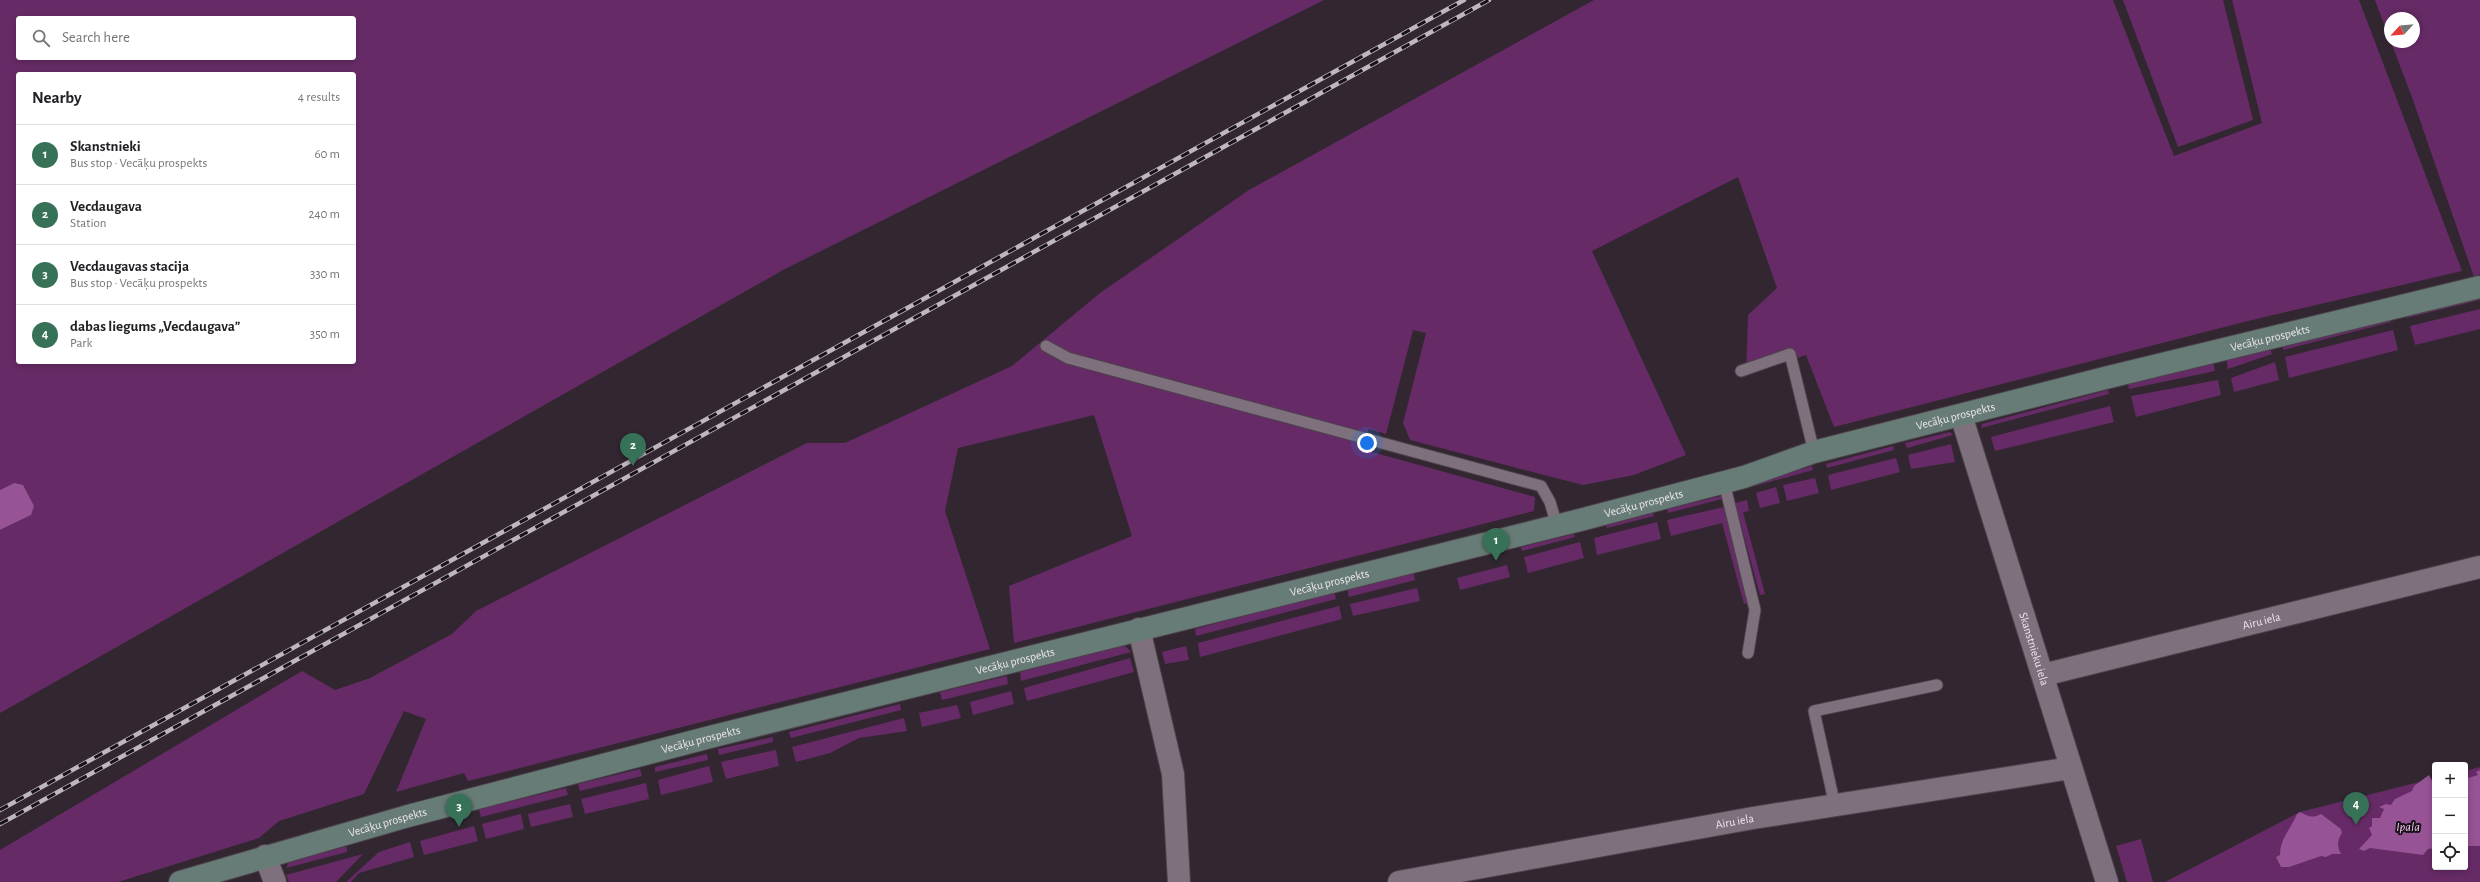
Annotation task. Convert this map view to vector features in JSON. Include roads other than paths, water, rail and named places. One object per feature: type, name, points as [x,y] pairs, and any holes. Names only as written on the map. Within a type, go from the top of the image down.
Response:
[{"type":"main road","name":"Vecāķu prospekts","points":[[180,882],[265,856],[710,737],[1557,526],[1724,482],[1814,452],[2480,287]]},
{"type":"street","name":"Skanstnieku iela","points":[[1961,415],[2107,882]]},
{"type":"street","name":"Airu iela","points":[[2043,675],[2480,567]]},
{"type":"street","points":[[1139,629],[1173,774],[1179,882]]},
{"type":"street","name":"Airu iela","points":[[1399,882],[1753,818],[2071,768]]},
{"type":"street","points":[[265,856],[275,882]]},
{"type":"lane","points":[[1046,346],[1068,358],[1541,486],[1550,502],[1557,526]]},
{"type":"lane","points":[[1741,371],[1790,354],[1814,452]]},
{"type":"lane","points":[[1724,482],[1755,610],[1748,653]]},
{"type":"lane","points":[[1835,806],[1814,711],[1938,685]]},
{"type":"water","points":[[14,483],[23,485],[34,506],[31,515],[0,530],[0,490]]},
{"type":"water","points":[[2480,770],[2480,846],[2468,846],[2468,778],[2478,775],[2476,772]]},
{"type":"water","name":"Ipala","points":[[2429,775],[2432,782],[2432,848],[2428,849],[2423,855],[2370,848],[2364,851],[2359,849],[2372,835],[2369,828],[2372,826],[2372,818],[2380,818],[2384,809],[2379,807],[2386,804],[2391,805],[2395,799],[2412,791],[2414,786]]},
{"type":"water","points":[[2300,812],[2312,817],[2321,814],[2341,829],[2342,833],[2338,843],[2341,854],[2332,854],[2326,857],[2321,856],[2289,867],[2281,867],[2276,857],[2280,855],[2280,849],[2284,839],[2297,814]]},
{"type":"railway","points":[[0,810],[1464,0]]},
{"type":"railway","points":[[0,824],[1489,0]]},
{"type":"place","name":"Vecdaugava","points":[[633,466]]},
{"type":"place","name":"Skanstnieki","points":[[1496,561]]},
{"type":"place","name":"dabas liegums „Vecdaugava”","points":[[2356,825]]},
{"type":"place","name":"Vecdaugavas stacija","points":[[459,827]]}]
